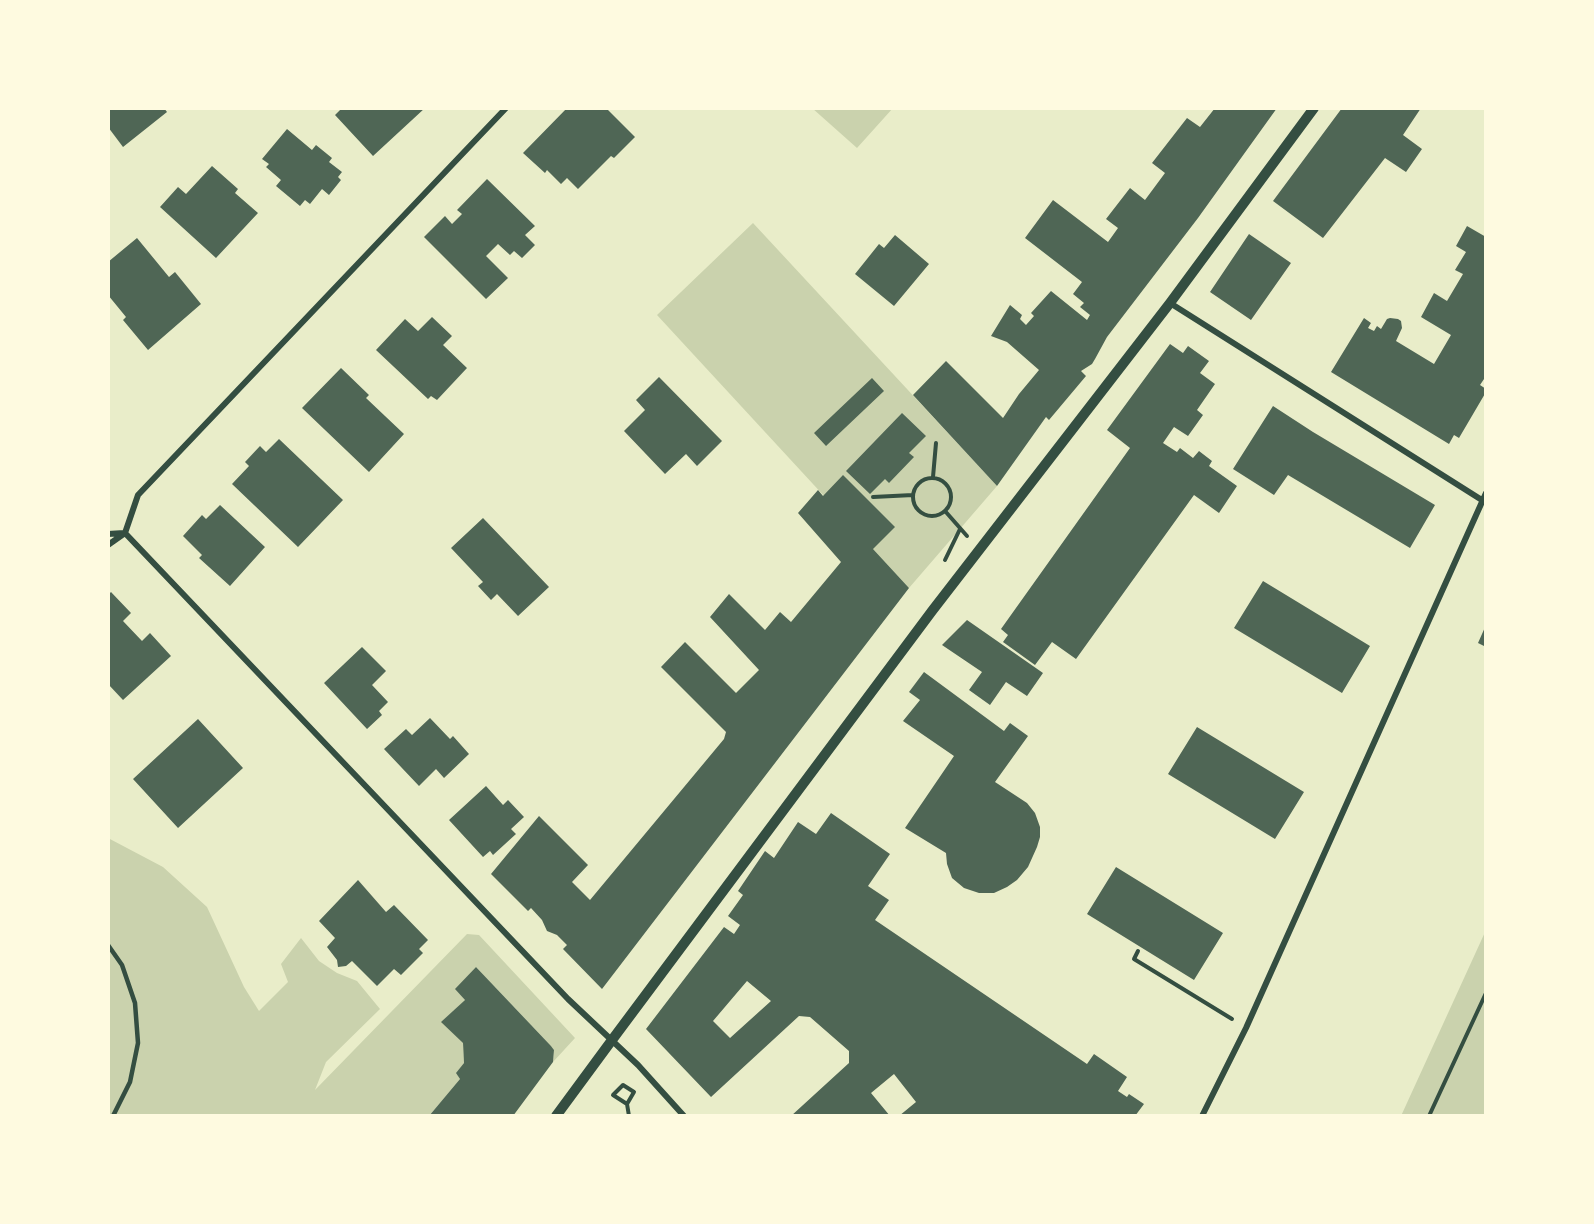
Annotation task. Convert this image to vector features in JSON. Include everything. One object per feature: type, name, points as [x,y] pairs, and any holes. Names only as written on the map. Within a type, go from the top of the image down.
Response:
[{"type":"street","points":[[108,545],[124,532],[138,495],[506,108]]},
{"type":"street","points":[[556,1116],[932,611],[1170,303],[1314,108]]},
{"type":"street","points":[[1170,303],[1484,501]]},
{"type":"street","points":[[1202,1116],[1246,1028],[1486,493]]},
{"type":"street","points":[[108,534],[124,532]]},
{"type":"street","points":[[124,532],[568,999],[638,1065],[684,1116]]},
{"type":"lane","points":[[108,945],[122,965],[135,1003],[138,1043],[130,1082],[113,1116]]},
{"type":"path","points":[[933,477],[936,443]]},
{"type":"path","points":[[933,477],[940,479],[949,487],[951,500],[945,511],[934,516],[923,514],[915,506],[913,495],[917,484],[933,477]]},
{"type":"path","points":[[873,497],[913,495]]},
{"type":"path","points":[[945,511],[960,529]]},
{"type":"path","points":[[1138,951],[1134,959],[1246,1028]]},
{"type":"path","points":[[1429,1116],[1486,993]]},
{"type":"path","points":[[627,1104],[613,1095],[623,1085],[634,1092],[627,1104],[629,1116]]},
{"type":"green space","points":[[812,108],[893,108],[857,148]]},
{"type":"green space","points":[[753,223],[997,486],[909,588],[657,315]]},
{"type":"green space","points":[[108,838],[163,867],[207,907],[244,987],[259,1011],[288,982],[281,964],[301,938],[319,961],[337,973],[357,981],[380,1009],[326,1062],[315,1090],[467,934],[479,935],[575,1038],[553,1062],[554,1050],[551,1046],[476,967],[456,989],[465,1000],[442,1022],[463,1043],[464,1063],[457,1073],[460,1079],[429,1116],[108,1116]]},
{"type":"green space","points":[[1486,930],[1486,1116],[1401,1116]]},
{"type":"building","points":[[108,108],[164,108],[167,112],[123,147],[108,127]]},
{"type":"building","points":[[342,108],[425,108],[373,156],[335,115]]},
{"type":"building","points":[[567,108],[608,108],[635,137],[614,158],[611,156],[578,189],[567,178],[561,184],[547,170],[545,173],[523,153]]},
{"type":"building","points":[[1215,108],[1277,108],[1198,218],[1107,337],[1092,364],[1081,371],[1086,376],[1049,420],[1046,417],[997,486],[913,395],[946,361],[1003,418],[1039,370],[1007,342],[991,336],[1010,305],[1022,315],[1020,319],[1026,325],[1034,316],[1031,313],[1051,291],[1087,320],[1090,315],[1080,307],[1084,303],[1073,294],[1082,282],[1025,238],[1053,200],[1108,242],[1118,228],[1106,219],[1130,188],[1145,200],[1165,173],[1152,163],[1187,118],[1200,127]]},
{"type":"building","points":[[1342,108],[1421,108],[1403,135],[1422,149],[1406,172],[1385,158],[1323,238],[1273,201]]},
{"type":"building","points":[[287,129],[312,150],[316,145],[332,158],[329,162],[342,172],[338,177],[341,180],[329,195],[322,189],[310,204],[305,200],[300,206],[276,186],[281,180],[266,167],[269,164],[262,159]]},
{"type":"building","points":[[212,166],[238,189],[235,193],[258,213],[216,258],[160,207],[178,187],[186,194]]},
{"type":"building","points":[[487,179],[535,226],[525,235],[535,245],[522,258],[514,251],[510,255],[498,244],[486,256],[508,278],[486,299],[424,237],[445,216],[452,224],[462,214],[457,210]]},
{"type":"building","points":[[1467,226],[1486,237],[1486,376],[1480,385],[1486,389],[1486,392],[1459,438],[1454,435],[1449,444],[1331,372],[1364,318],[1371,323],[1368,328],[1374,331],[1377,326],[1381,329],[1387,319],[1398,319],[1401,321],[1402,328],[1396,341],[1434,364],[1451,335],[1421,317],[1434,293],[1447,301],[1463,274],[1455,270],[1466,252],[1456,246]]},
{"type":"building","points":[[1249,234],[1291,263],[1251,320],[1210,292]]},
{"type":"building","points":[[895,235],[929,264],[894,306],[855,274],[879,244],[884,248]]},
{"type":"building","points":[[137,238],[169,277],[175,272],[201,304],[148,350],[123,320],[126,317],[108,295],[108,262]]},
{"type":"building","points":[[432,317],[452,336],[443,345],[467,368],[437,400],[431,396],[428,399],[376,350],[405,319],[418,331]]},
{"type":"building","points":[[1170,344],[1183,353],[1188,346],[1209,361],[1200,373],[1215,384],[1197,410],[1203,415],[1188,436],[1174,427],[1163,443],[1177,452],[1180,448],[1193,458],[1199,451],[1212,461],[1209,466],[1237,486],[1219,513],[1194,495],[1076,659],[1052,642],[1035,665],[1003,642],[1008,635],[1001,629],[1130,448],[1107,430]]},
{"type":"building","points":[[341,368],[369,395],[366,398],[404,434],[369,472],[302,408]]},
{"type":"building","points":[[659,377],[722,441],[697,466],[686,454],[665,474],[624,431],[645,410],[636,400]]},
{"type":"building","points":[[872,378],[884,391],[826,446],[814,433]]},
{"type":"building","points":[[1273,406],[1435,505],[1410,548],[1288,475],[1274,495],[1233,469]]},
{"type":"building","points":[[902,413],[926,436],[909,453],[914,457],[889,483],[885,479],[870,494],[846,471]]},
{"type":"building","points":[[279,439],[343,500],[298,547],[232,484],[249,466],[245,462],[260,446],[266,452]]},
{"type":"building","points":[[843,475],[895,527],[873,549],[909,588],[602,989],[563,949],[567,945],[557,935],[547,931],[542,920],[531,908],[528,911],[491,874],[539,816],[588,865],[572,882],[590,900],[724,739],[726,732],[661,667],[685,642],[736,693],[759,670],[710,617],[729,594],[765,630],[780,612],[791,622],[841,562],[798,513],[818,490],[823,496]]},
{"type":"building","points":[[220,505],[265,547],[230,586],[199,558],[202,555],[183,536],[202,515],[206,519]]},
{"type":"building","points":[[483,518],[549,587],[518,616],[497,594],[491,600],[478,586],[483,582],[451,548]]},
{"type":"building","points":[[1263,581],[1370,646],[1342,693],[1234,628]]},
{"type":"building","points":[[111,592],[131,613],[123,621],[142,641],[150,633],[171,656],[123,700],[108,684],[108,595]]},
{"type":"building","points":[[967,620],[1043,673],[1027,696],[1006,682],[990,705],[969,690],[982,672],[942,645]]},
{"type":"building","points":[[1486,625],[1486,647],[1478,643]]},
{"type":"building","points":[[362,647],[386,671],[372,685],[388,702],[379,711],[382,715],[367,729],[324,683]]},
{"type":"building","points":[[924,672],[1004,731],[1010,723],[1028,736],[995,782],[1027,803],[1035,813],[1040,827],[1040,837],[1028,867],[1017,880],[994,893],[979,893],[964,888],[952,878],[946,853],[905,828],[954,756],[903,721],[920,700],[909,692]]},
{"type":"building","points":[[430,718],[450,739],[453,736],[469,754],[444,778],[436,769],[419,786],[384,749],[406,729],[412,735]]},
{"type":"building","points":[[198,719],[243,768],[178,828],[133,779]]},
{"type":"building","points":[[1197,727],[1304,792],[1275,839],[1168,774]]},
{"type":"building","points":[[486,786],[503,805],[508,800],[524,817],[511,829],[516,834],[493,855],[490,851],[483,857],[449,820]]},
{"type":"building","points":[[831,813],[890,854],[868,886],[889,900],[875,920],[1087,1064],[1094,1054],[1127,1077],[1118,1091],[1127,1097],[1129,1094],[1144,1104],[1135,1116],[899,1116],[916,1102],[894,1074],[871,1093],[890,1116],[791,1116],[849,1063],[849,1051],[810,1017],[799,1016],[711,1097],[646,1029],[724,927],[734,934],[740,925],[728,916],[743,895],[738,891],[765,851],[774,858],[798,822],[816,834]],"holes":[[[747,981],[771,1001],[730,1038],[713,1021]]]},
{"type":"building","points":[[1116,867],[1223,933],[1194,980],[1087,914]]},
{"type":"building","points":[[358,880],[386,912],[394,905],[428,940],[419,949],[423,953],[401,975],[394,969],[377,986],[352,961],[346,966],[338,967],[337,960],[327,947],[335,938],[319,921]]},
{"type":"building","points":[[476,967],[551,1046],[554,1050],[553,1062],[513,1116],[429,1116],[460,1079],[456,1073],[464,1063],[463,1043],[441,1022],[465,1000],[455,989]]}]
